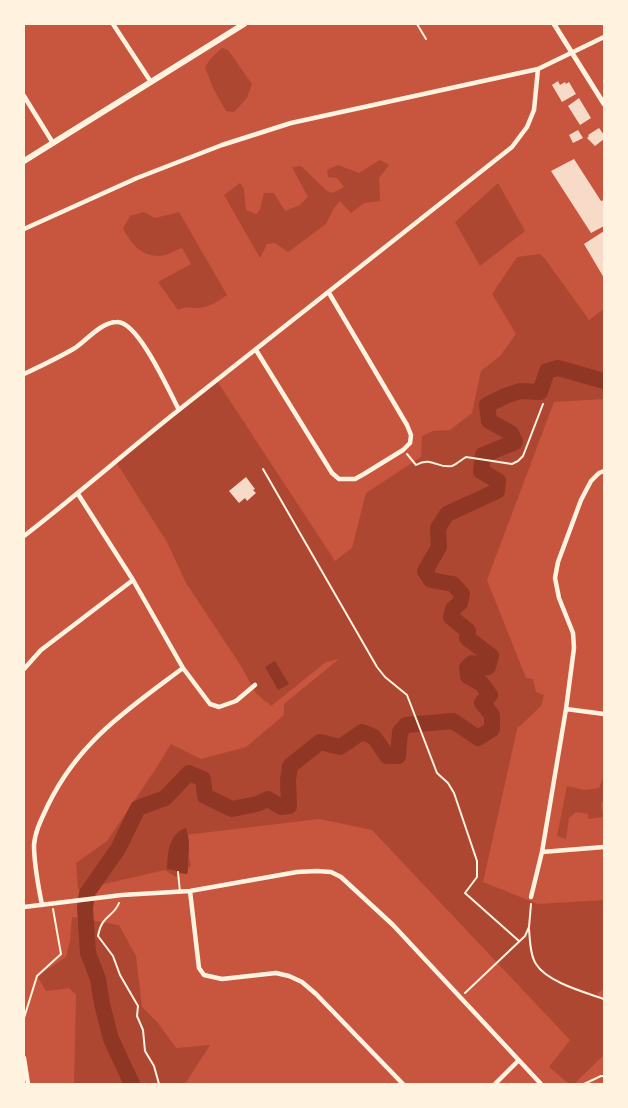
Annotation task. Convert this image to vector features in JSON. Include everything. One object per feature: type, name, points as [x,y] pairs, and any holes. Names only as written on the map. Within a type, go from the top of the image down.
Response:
[{"type":"main road","points":[[24,161],[244,24]]},
{"type":"street","points":[[114,24],[151,82]]},
{"type":"street","points":[[554,24],[602,96],[604,104]]},
{"type":"street","points":[[24,229],[145,174],[222,145],[291,123],[538,69],[604,37]]},
{"type":"street","points":[[24,536],[179,410],[512,147],[527,128],[534,110],[538,69]]},
{"type":"street","points":[[24,96],[53,143]]},
{"type":"street","points":[[256,350],[332,473],[339,479],[348,480],[359,477],[403,450],[410,443],[411,435],[407,425],[329,293]]},
{"type":"street","points":[[24,374],[76,347],[104,326],[117,322],[131,328],[142,341],[179,410]]},
{"type":"street","points":[[531,897],[542,852],[566,709],[574,640],[569,620],[559,598],[555,578],[558,562],[581,500],[591,480],[604,471]]},
{"type":"street","points":[[78,494],[133,580],[183,668],[210,704],[220,707],[236,701],[255,685]]},
{"type":"street","points":[[24,668],[42,650],[133,580]]},
{"type":"street","points":[[42,905],[36,872],[34,843],[39,824],[54,792],[84,750],[118,716],[183,668]]},
{"type":"street","points":[[566,709],[604,714]]},
{"type":"street","points":[[542,852],[604,847]]},
{"type":"street","points":[[24,907],[122,895],[190,891],[297,872],[331,872],[341,877],[392,925],[540,1084]]},
{"type":"street","points":[[190,891],[199,968],[204,975],[222,979],[276,973],[302,982],[316,994],[403,1084]]},
{"type":"street","points":[[24,1058],[28,1084]]},
{"type":"street","points":[[495,1084],[518,1061]]},
{"type":"lane","points":[[417,24],[426,39]]},
{"type":"lane","points":[[178,872],[180,892]]},
{"type":"path","points":[[403,450],[416,465],[423,461],[430,461],[446,466],[454,465],[466,457],[512,464],[523,456],[543,404]]},
{"type":"path","points":[[263,469],[377,668],[384,677],[407,695],[437,772],[448,783],[454,793],[477,861],[477,877],[465,893],[519,942]]},
{"type":"path","points":[[122,895],[117,908],[100,925],[98,936],[113,956],[120,975],[138,1006],[137,1016],[143,1030],[145,1051],[154,1066],[159,1084]]},
{"type":"path","points":[[531,897],[529,927],[535,963],[545,975],[604,999]]},
{"type":"path","points":[[24,1018],[37,976],[61,954],[52,904]]},
{"type":"path","points":[[460,998],[525,936],[529,927]]},
{"type":"path","points":[[584,1084],[604,1076]]},
{"type":"shaded area","points":[[222,48],[228,50],[252,84],[247,98],[234,112],[226,111],[213,88],[205,67],[211,58]]},
{"type":"shaded area","points":[[380,160],[389,165],[379,178],[380,201],[364,203],[351,213],[340,201],[326,224],[288,252],[275,243],[267,244],[260,258],[224,195],[240,183],[244,189],[246,210],[256,214],[260,210],[264,193],[274,193],[285,211],[300,205],[308,197],[292,167],[301,166],[327,191],[333,193],[344,187],[337,178],[328,177],[327,170],[338,165],[359,173]]},
{"type":"shaded area","points":[[498,183],[525,231],[480,266],[455,222]]},
{"type":"shaded area","points":[[144,212],[155,218],[179,212],[227,295],[206,307],[178,310],[158,282],[191,264],[182,248],[162,256],[147,254],[133,244],[123,229],[130,216]]},
{"type":"shaded area","points":[[540,254],[589,320],[604,309],[604,399],[554,402],[487,580],[526,678],[533,679],[536,692],[544,695],[541,706],[519,727],[518,725],[483,882],[538,904],[604,900],[604,989],[597,993],[604,1003],[604,1055],[574,1084],[569,1084],[549,1067],[570,1040],[372,830],[319,819],[185,835],[191,866],[176,877],[165,870],[78,890],[76,863],[107,841],[171,744],[201,759],[246,747],[284,715],[284,704],[339,659],[326,662],[271,706],[267,703],[256,693],[241,666],[186,583],[167,542],[116,462],[217,381],[335,561],[352,548],[366,493],[421,457],[422,436],[433,431],[450,430],[472,413],[481,371],[500,356],[516,334],[492,294],[517,257]]},
{"type":"shaded area","points":[[275,661],[289,684],[278,690],[265,667]]},
{"type":"shaded area","points":[[604,776],[604,801],[601,803],[603,817],[588,819],[588,814],[576,812],[569,818],[566,839],[557,836],[567,786],[585,790],[599,788]]},
{"type":"shaded area","points":[[186,828],[189,845],[187,874],[167,869],[172,839]]},
{"type":"shaded area","points":[[72,917],[119,925],[136,956],[142,1007],[158,1023],[176,1048],[210,1045],[185,1084],[74,1084],[76,995],[69,988],[46,991],[37,976],[66,957],[70,941]]},
{"type":"building","points":[[558,81],[560,85],[569,82],[576,94],[562,102],[552,85]]},
{"type":"building","points":[[579,98],[591,118],[580,125],[568,106]]},
{"type":"building","points":[[599,128],[604,135],[604,139],[595,146],[587,138],[588,135]]},
{"type":"building","points":[[578,130],[583,138],[573,143],[569,135]]},
{"type":"building","points":[[574,159],[601,201],[604,200],[604,226],[591,233],[551,171]]},
{"type":"building","points":[[604,231],[604,278],[584,244]]},
{"type":"building","points":[[246,477],[256,493],[247,501],[245,498],[239,503],[229,491]]},
{"type":"waterway","points":[[132,1084],[111,1039],[98,979],[88,953],[85,908],[87,893],[118,849],[138,808],[165,798],[189,773],[203,779],[205,796],[232,809],[257,804],[268,799],[281,807],[289,806],[288,780],[290,766],[320,742],[340,747],[362,732],[374,737],[387,756],[398,756],[400,732],[406,725],[453,721],[478,738],[492,729],[492,715],[482,703],[490,695],[482,684],[468,676],[467,668],[472,663],[484,668],[488,667],[491,656],[467,638],[468,631],[451,617],[453,609],[460,603],[462,594],[453,584],[431,580],[425,571],[439,547],[438,528],[447,514],[497,491],[498,481],[481,471],[483,455],[515,442],[511,433],[489,421],[487,405],[520,391],[540,392],[547,371],[558,368],[604,381]]}]
